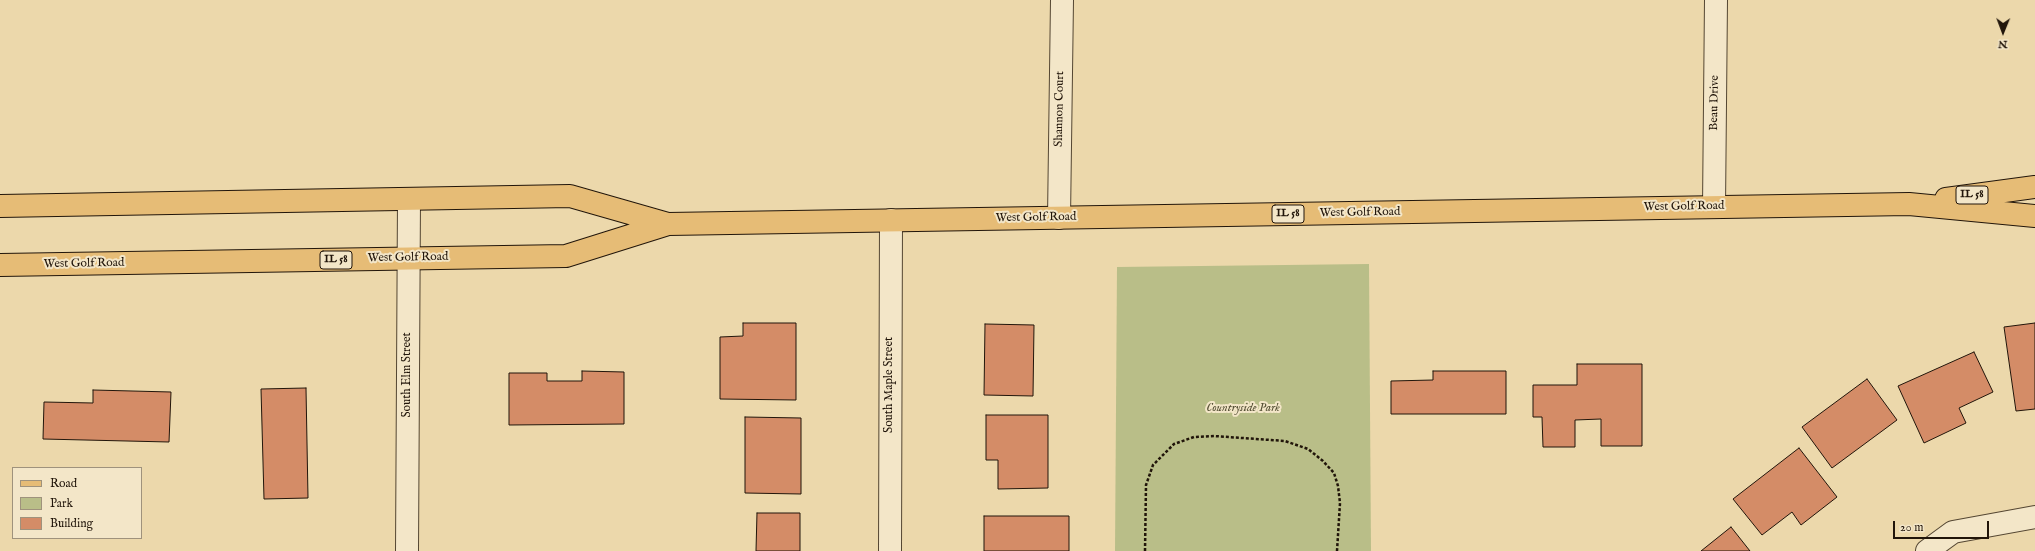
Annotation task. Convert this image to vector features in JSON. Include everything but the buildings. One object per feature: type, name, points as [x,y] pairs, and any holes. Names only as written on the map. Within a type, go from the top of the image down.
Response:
[{"type":"main road","name":"West Golf Road","points":[[1909,204],[2035,187]]},
{"type":"main road","name":"West Golf Road","points":[[0,206],[570,196],[668,224]]},
{"type":"main road","name":"West Golf Road","points":[[0,265],[566,256],[668,224],[1909,204],[2035,216]]},
{"type":"street","name":"Shannon Court","points":[[1059,218],[1062,0]]},
{"type":"street","name":"Beau Drive","points":[[1714,207],[1716,0]]},
{"type":"street","name":"South Elm Street","points":[[407,551],[409,199]]},
{"type":"street","name":"South Maple Street","points":[[890,551],[891,220]]},
{"type":"street","points":[[1927,551],[1953,532],[2035,517]]},
{"type":"path","points":[[1145,551],[1146,485],[1153,465],[1174,444],[1194,437],[1214,436],[1285,441],[1308,449],[1323,461],[1334,473],[1338,486],[1340,503],[1337,551]]},
{"type":"green space","name":"Countryside Park","points":[[1369,264],[1371,551],[1115,551],[1117,267]]}]
